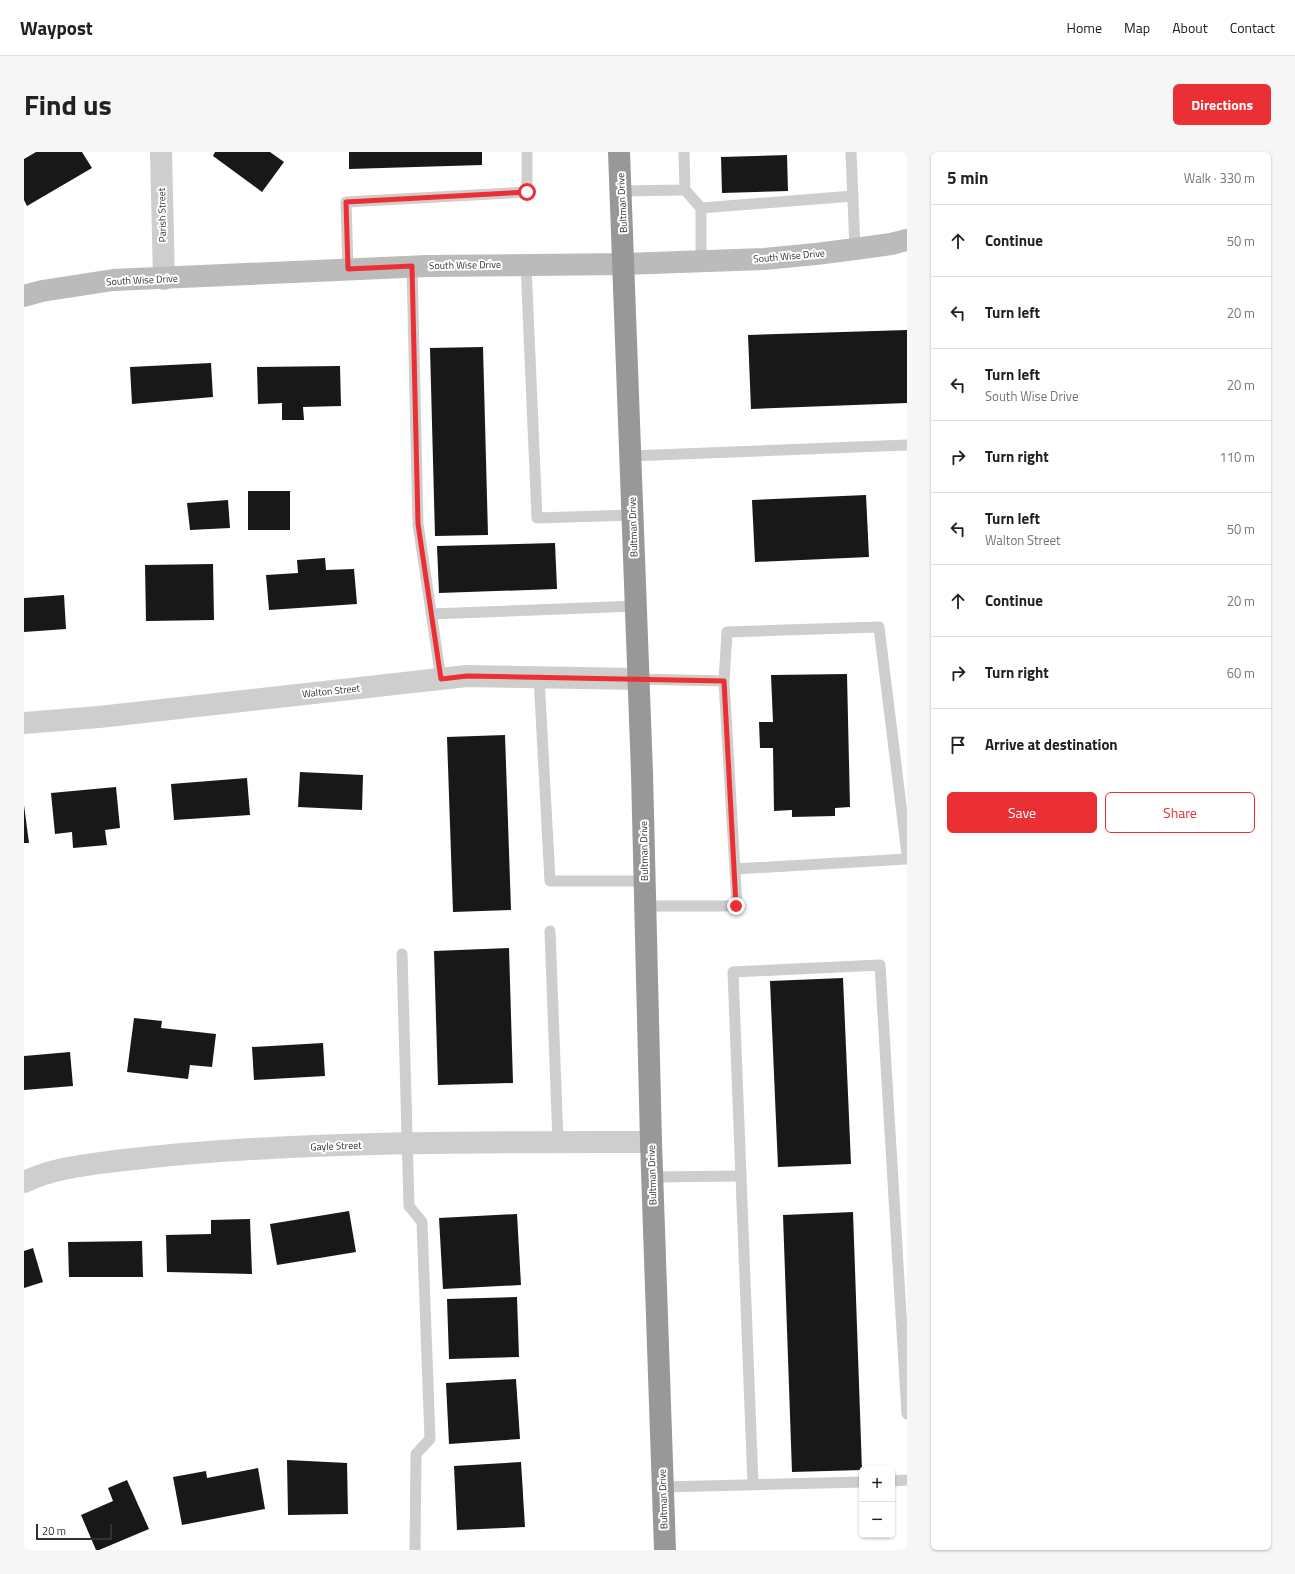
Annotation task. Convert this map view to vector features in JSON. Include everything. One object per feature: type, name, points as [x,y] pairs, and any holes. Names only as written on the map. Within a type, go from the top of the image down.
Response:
[{"type":"highway","name":"Bultman Drive","points":[[620,152],[620,191],[624,264],[645,881],[652,1177],[665,1550]]},
{"type":"main road","name":"South Wise Drive","points":[[24,296],[42,291],[113,280],[164,279],[412,266],[624,264],[764,259],[855,249],[891,244],[907,240]]},
{"type":"street","name":"Parish Street","points":[[161,152],[164,279]]},
{"type":"street","name":"Walton Street","points":[[24,723],[107,716],[467,676],[638,679]]},
{"type":"street","name":"Gayle Street","points":[[24,1182],[36,1176],[70,1166],[252,1148],[408,1143],[651,1142]]},
{"type":"lane","points":[[348,269],[346,202],[527,192],[527,152]]},
{"type":"lane","points":[[684,152],[685,190],[701,208],[701,261]]},
{"type":"lane","points":[[851,152],[855,249]]},
{"type":"lane","points":[[620,191],[685,190]]},
{"type":"lane","points":[[701,208],[853,196]]},
{"type":"lane","points":[[526,265],[537,518],[633,515]]},
{"type":"lane","points":[[412,266],[418,524],[441,679]]},
{"type":"lane","points":[[630,456],[907,445]]},
{"type":"lane","points":[[431,614],[636,606]]},
{"type":"lane","points":[[645,906],[736,906],[724,681],[727,632],[879,627],[907,854]]},
{"type":"lane","points":[[539,677],[550,880],[645,881]]},
{"type":"lane","points":[[638,679],[724,681]]},
{"type":"lane","points":[[734,869],[907,859]]},
{"type":"lane","points":[[550,931],[558,1142]]},
{"type":"lane","points":[[402,954],[409,1206],[422,1222],[430,1439],[416,1454],[415,1550]]},
{"type":"lane","points":[[754,1484],[733,972],[880,964],[907,1414]]},
{"type":"lane","points":[[652,1177],[741,1176]]},
{"type":"lane","points":[[895,1481],[907,1480]]},
{"type":"lane","points":[[663,1486],[859,1482]]},
{"type":"building","points":[[36,152],[82,152],[92,168],[27,206],[24,200],[24,159]]},
{"type":"building","points":[[215,152],[270,152],[284,162],[262,192],[213,156]]},
{"type":"building","points":[[349,152],[482,152],[482,165],[349,169]]},
{"type":"building","points":[[787,155],[788,191],[722,193],[721,157]]},
{"type":"building","points":[[907,330],[907,403],[751,409],[748,335]]},
{"type":"building","points":[[483,347],[488,535],[435,536],[430,348]]},
{"type":"building","points":[[211,363],[213,397],[132,404],[130,367]]},
{"type":"building","points":[[340,366],[341,406],[303,407],[304,420],[282,420],[282,403],[258,404],[257,367]]},
{"type":"building","points":[[248,491],[290,491],[290,530],[248,530]]},
{"type":"building","points":[[866,495],[869,557],[755,562],[752,500]]},
{"type":"building","points":[[228,500],[230,528],[190,530],[187,503]]},
{"type":"building","points":[[555,543],[557,589],[439,593],[437,546]]},
{"type":"building","points":[[325,558],[326,570],[354,569],[357,604],[269,610],[266,575],[298,573],[297,560]]},
{"type":"building","points":[[213,564],[214,620],[146,621],[145,565]]},
{"type":"building","points":[[64,595],[66,629],[24,632],[24,598]]},
{"type":"building","points":[[847,674],[850,807],[835,808],[835,816],[792,817],[792,810],[774,811],[773,748],[760,748],[759,722],[773,722],[771,675]]},
{"type":"building","points":[[505,735],[511,910],[453,912],[447,737]]},
{"type":"building","points":[[300,772],[363,775],[362,810],[298,807]]},
{"type":"building","points":[[247,778],[250,815],[174,820],[171,784]]},
{"type":"building","points":[[116,787],[120,828],[105,830],[107,845],[73,848],[72,832],[55,834],[51,793]]},
{"type":"building","points":[[24,805],[29,843],[24,843]]},
{"type":"building","points":[[509,948],[513,1083],[438,1085],[434,951]]},
{"type":"building","points":[[843,978],[851,1164],[778,1167],[770,981]]},
{"type":"building","points":[[134,1018],[162,1021],[161,1028],[216,1034],[212,1067],[190,1065],[188,1079],[127,1072]]},
{"type":"building","points":[[323,1043],[325,1076],[254,1080],[252,1047]]},
{"type":"building","points":[[70,1052],[73,1086],[24,1090],[24,1056]]},
{"type":"building","points":[[349,1211],[356,1252],[277,1265],[270,1224]]},
{"type":"building","points":[[853,1212],[862,1466],[859,1466],[859,1470],[792,1472],[783,1215]]},
{"type":"building","points":[[517,1214],[521,1285],[443,1289],[439,1218]]},
{"type":"building","points":[[250,1219],[252,1274],[167,1272],[166,1235],[211,1234],[211,1220]]},
{"type":"building","points":[[142,1241],[143,1277],[69,1277],[68,1242]]},
{"type":"building","points":[[33,1248],[43,1282],[24,1288],[24,1251]]},
{"type":"building","points":[[517,1297],[519,1357],[449,1359],[447,1299]]},
{"type":"building","points":[[516,1379],[520,1439],[449,1444],[446,1383]]},
{"type":"building","points":[[287,1460],[347,1463],[348,1514],[288,1515]]},
{"type":"building","points":[[521,1462],[525,1527],[457,1530],[454,1466]]},
{"type":"building","points":[[258,1468],[265,1509],[182,1525],[173,1477],[206,1471],[207,1478]]},
{"type":"building","points":[[127,1480],[149,1529],[96,1550],[81,1515],[113,1501],[108,1488]]},
{"type":"route","points":[[527,192],[346,202],[348,269],[412,266],[418,524],[441,679],[467,676],[724,681],[736,906]]}]
